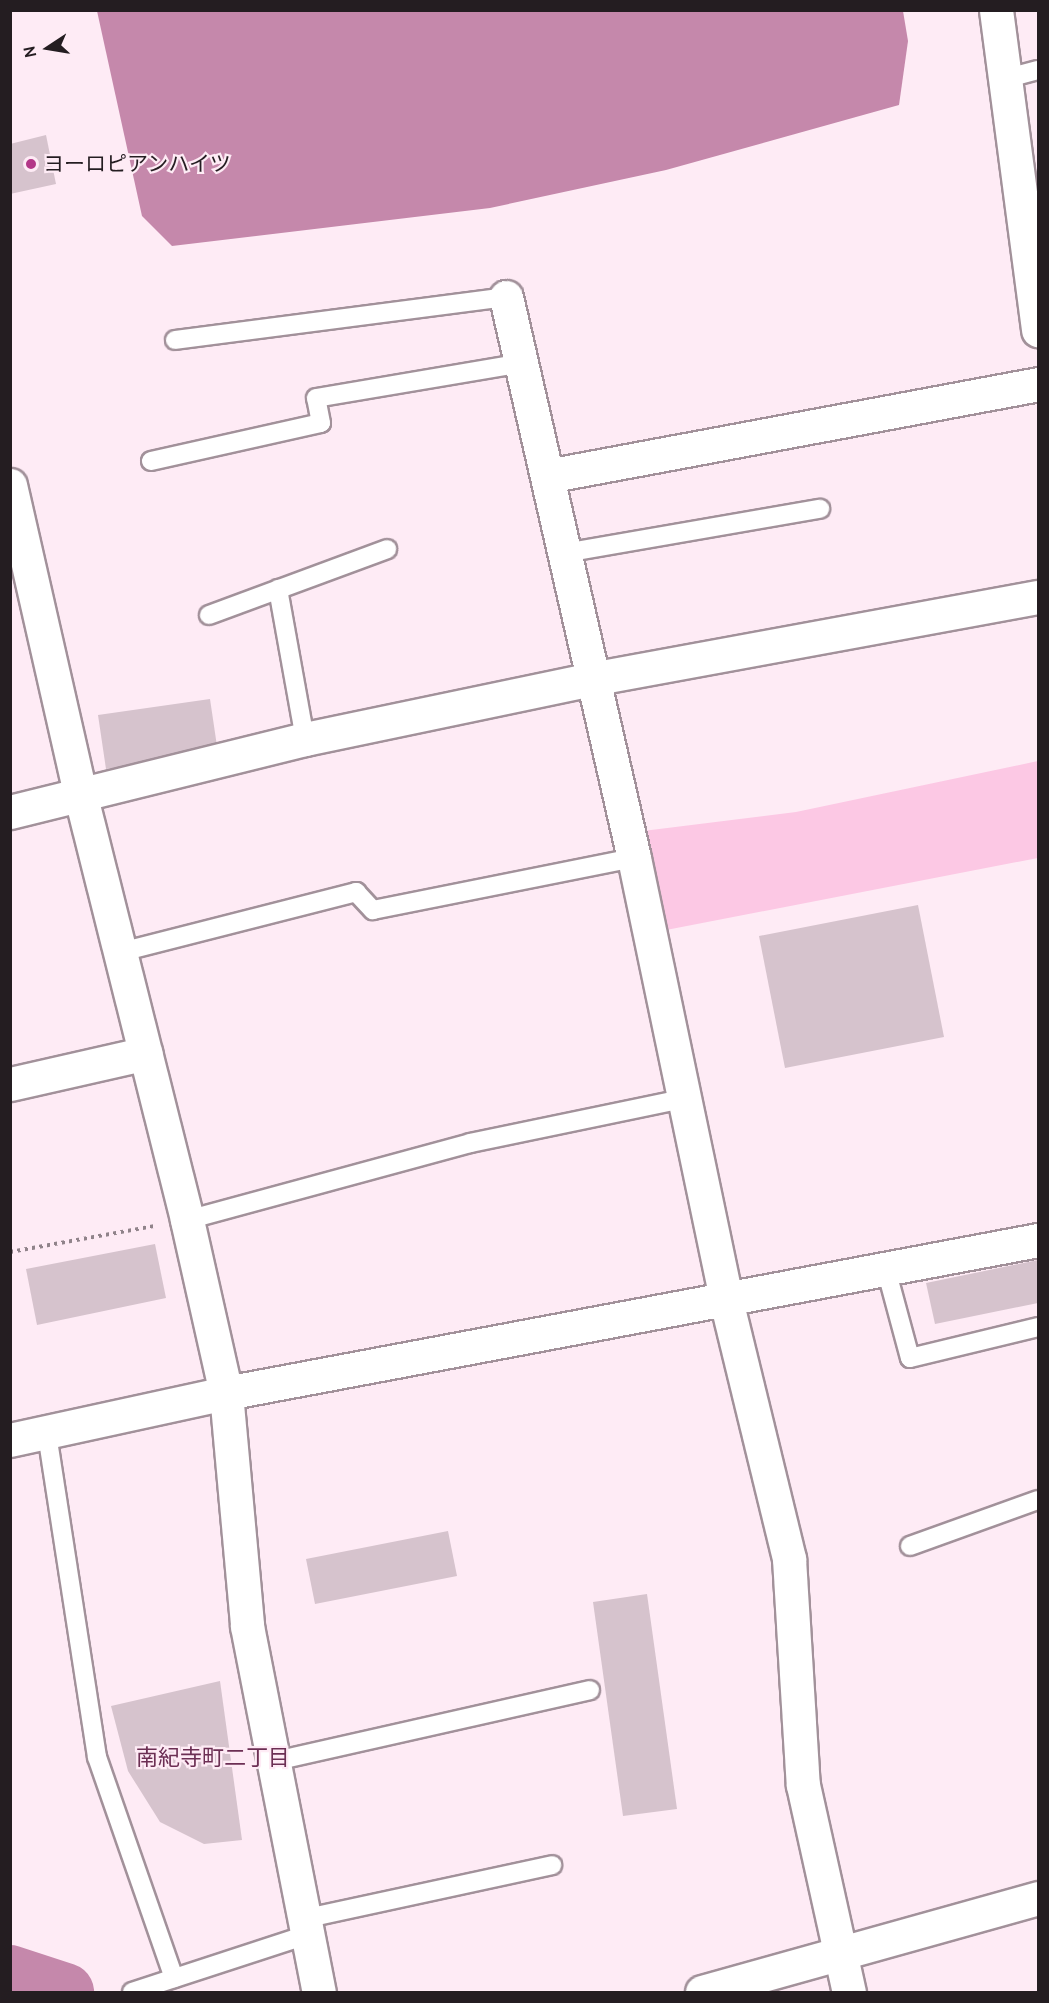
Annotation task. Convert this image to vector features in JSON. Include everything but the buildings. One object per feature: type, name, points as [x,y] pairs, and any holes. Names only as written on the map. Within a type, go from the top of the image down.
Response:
[{"type":"street","points":[[996,10],[1037,320]]},
{"type":"street","points":[[506,297],[591,679],[634,858],[682,1099],[726,1300],[789,1559],[803,1785],[849,1992]]},
{"type":"street","points":[[547,476],[1038,384]]},
{"type":"street","points":[[10,485],[81,797],[187,1220],[226,1393],[247,1626],[304,1927],[319,1992]]},
{"type":"street","points":[[10,812],[81,797],[305,739],[591,679],[1038,597]]},
{"type":"street","points":[[10,1084],[146,1053]]},
{"type":"street","points":[[10,1440],[47,1434],[226,1393],[1038,1239]]},
{"type":"street","points":[[702,1992],[774,1983],[839,1954],[1038,1898]]},
{"type":"lane","points":[[1004,79],[1038,70]]},
{"type":"lane","points":[[175,340],[506,297]]},
{"type":"lane","points":[[151,461],[321,423],[316,398],[522,363]]},
{"type":"lane","points":[[564,553],[820,509]]},
{"type":"lane","points":[[208,615],[387,549]]},
{"type":"lane","points":[[278,589],[305,739]]},
{"type":"lane","points":[[121,952],[356,892],[373,910],[634,858]]},
{"type":"lane","points":[[187,1220],[470,1143],[682,1099]]},
{"type":"lane","points":[[886,1269],[910,1358],[1038,1327]]},
{"type":"lane","points":[[47,1434],[97,1757],[174,1978]]},
{"type":"lane","points":[[910,1546],[1038,1500]]},
{"type":"lane","points":[[272,1762],[590,1690]]},
{"type":"lane","points":[[132,1992],[304,1927],[552,1865]]},
{"type":"path","points":[[10,1252],[187,1220]]},
{"type":"shaded area","points":[[97,11],[903,11],[908,41],[899,105],[666,170],[490,208],[172,246],[142,216]]},
{"type":"shaded area","points":[[1038,761],[1038,858],[661,931],[643,831],[796,812]]},
{"type":"waterway","points":[[10,1974],[65,1992]]},
{"type":"place","name":"ヨーロピアンハイツ","points":[[31,164]]},
{"type":"district","name":"南紀寺町二丁目","points":[[213,1758]]}]
